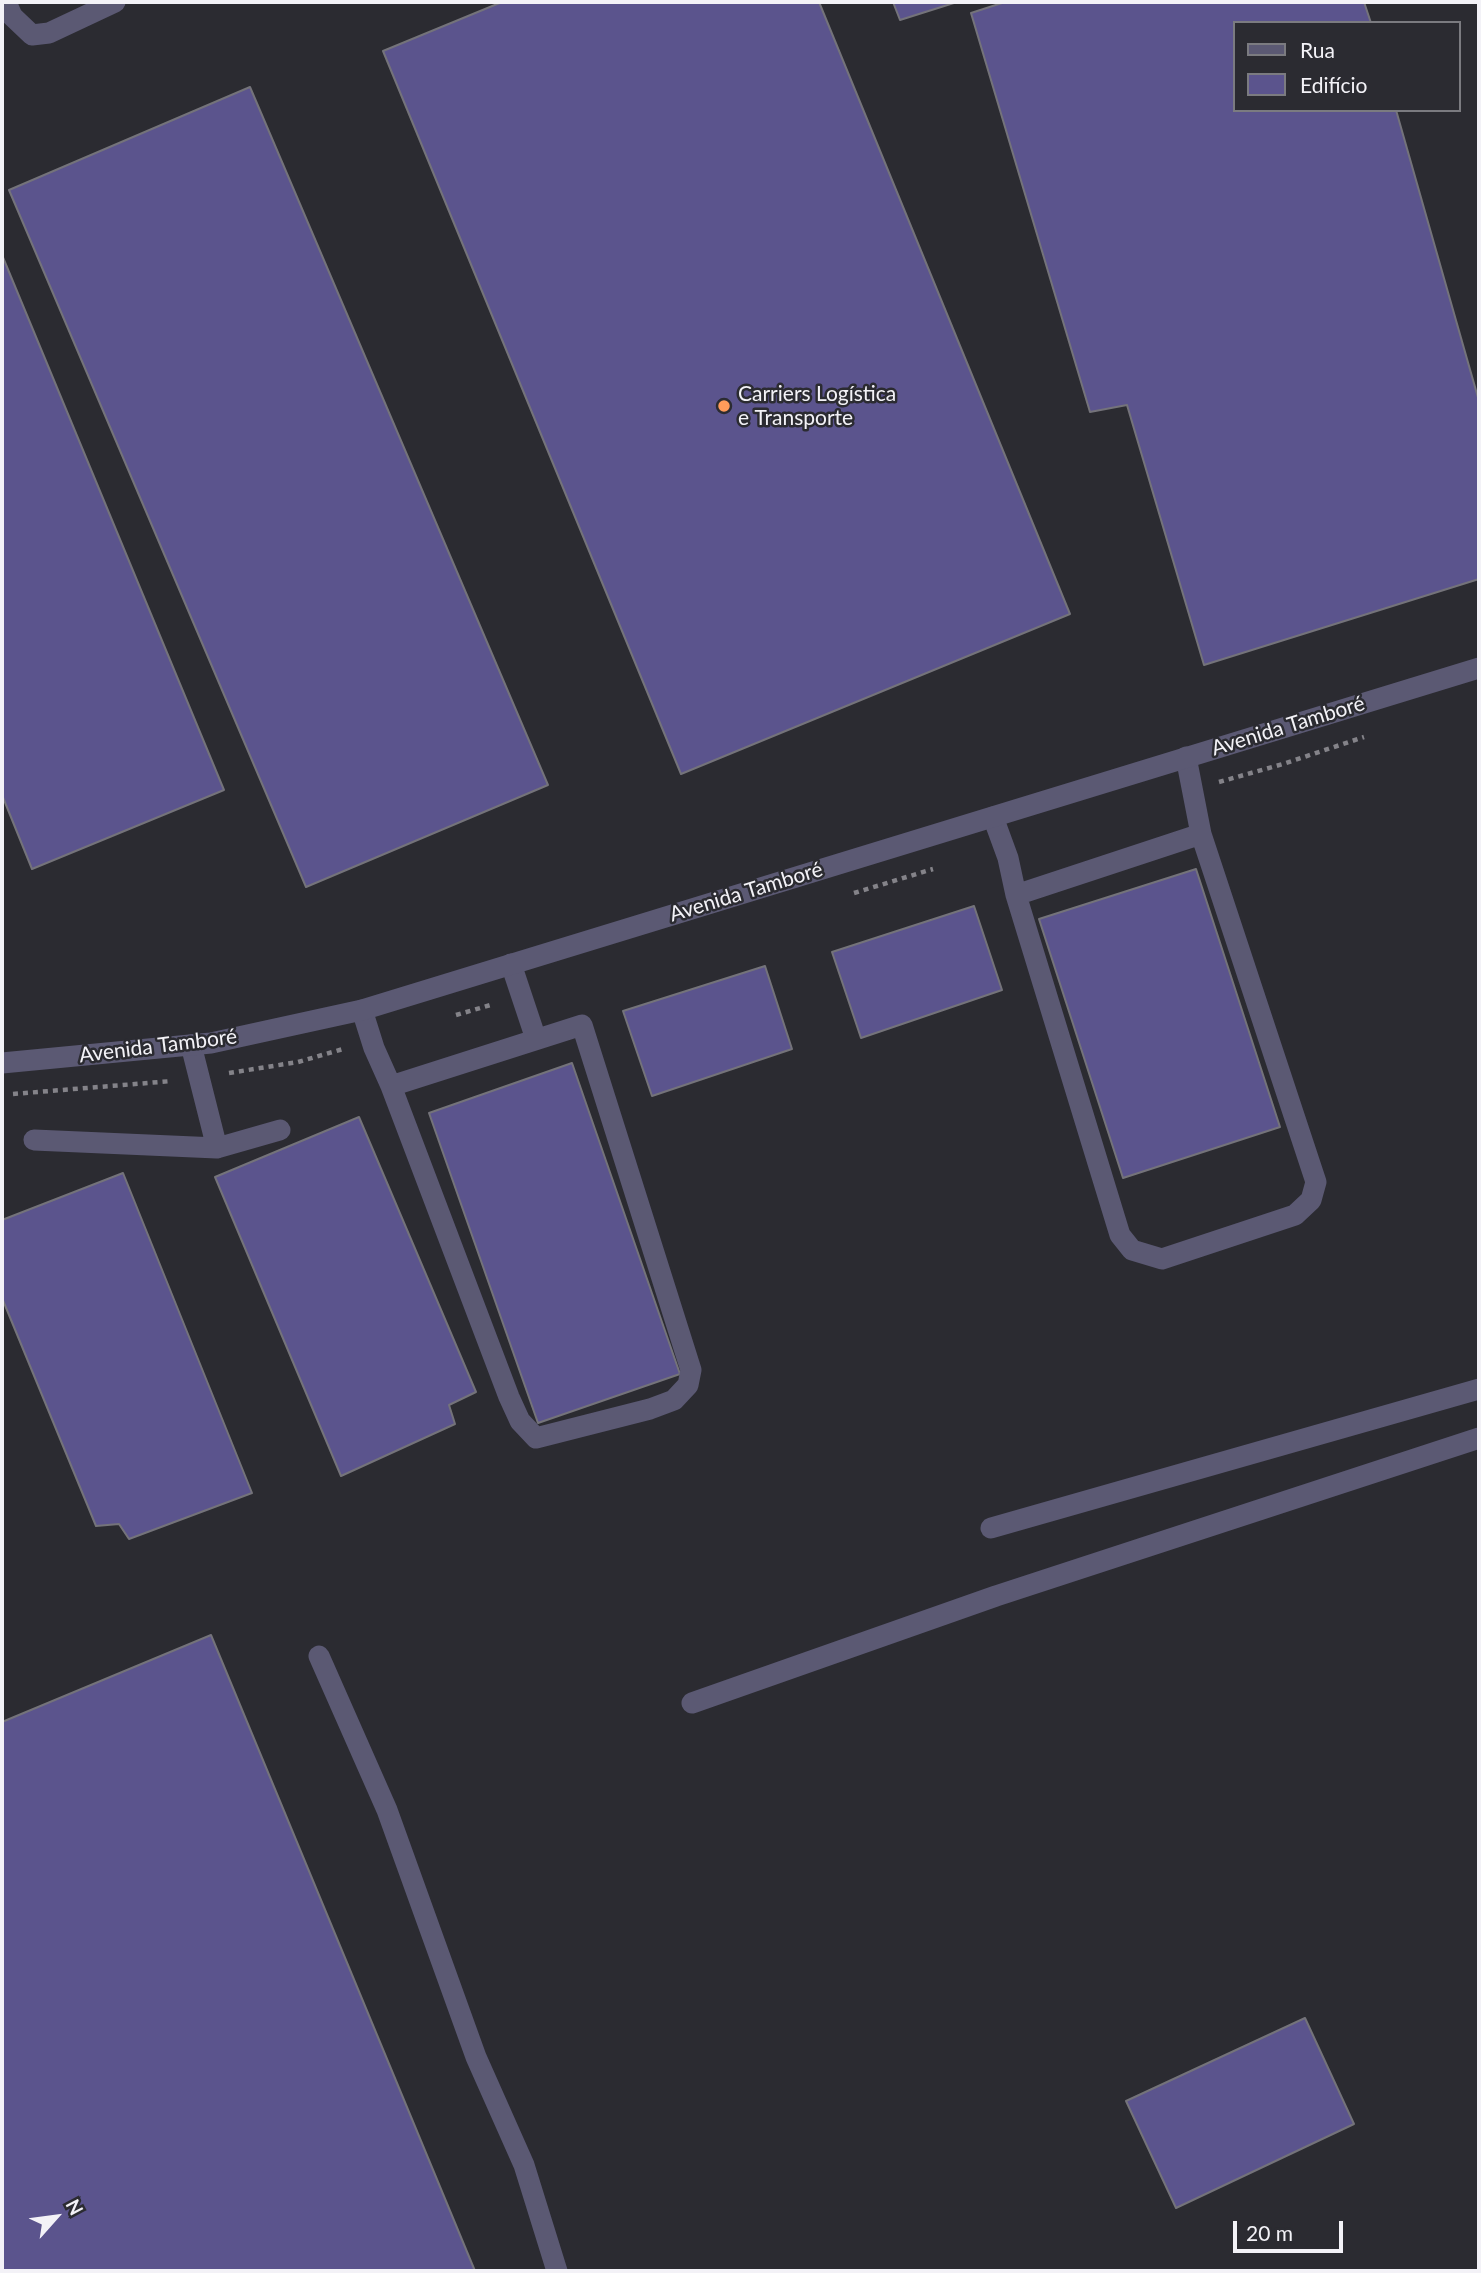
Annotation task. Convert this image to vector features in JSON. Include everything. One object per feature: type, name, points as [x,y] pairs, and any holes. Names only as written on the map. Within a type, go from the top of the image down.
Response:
[{"type":"street","points":[[6,2],[12,16],[32,35],[49,33],[116,2]]},
{"type":"street","name":"Avenida Tamboré","points":[[2,1063],[211,1043],[362,1010],[1479,668]]},
{"type":"street","points":[[993,817],[1120,1235],[1132,1250],[1162,1259],[1295,1215],[1311,1200],[1316,1182],[1200,834],[1185,757]]},
{"type":"street","points":[[1016,895],[1200,834]]},
{"type":"street","points":[[511,964],[536,1039]]},
{"type":"street","points":[[362,1010],[374,1048],[520,1421],[536,1438],[650,1409],[674,1400],[688,1385],[691,1370],[582,1025],[391,1086]]},
{"type":"street","points":[[191,1045],[217,1148]]},
{"type":"street","points":[[34,1140],[217,1148],[280,1130]]},
{"type":"street","points":[[991,1528],[1479,1389]]},
{"type":"street","points":[[692,1703],[996,1596],[1479,1438]]},
{"type":"street","points":[[319,1656],[387,1810],[476,2057],[524,2165],[557,2271]]},
{"type":"building","points":[[502,2],[819,2],[1070,614],[681,774],[383,51]]},
{"type":"building","points":[[893,2],[957,2],[900,20]]},
{"type":"building","points":[[1005,2],[1364,2],[1370,21],[1232,21],[1232,112],[1397,112],[1479,401],[1479,579],[1204,665],[1127,405],[1090,412],[971,13]]},
{"type":"building","points":[[250,87],[548,785],[306,887],[9,190]]},
{"type":"building","points":[[2,255],[224,790],[32,869],[2,795]]},
{"type":"building","points":[[1196,869],[1280,1127],[1123,1178],[1039,919]]},
{"type":"building","points":[[974,906],[1002,990],[861,1038],[832,952]]},
{"type":"building","points":[[765,966],[792,1049],[652,1096],[623,1011]]},
{"type":"building","points":[[572,1063],[680,1374],[538,1423],[429,1113]]},
{"type":"building","points":[[359,1117],[476,1392],[449,1405],[455,1424],[341,1476],[215,1177]]},
{"type":"building","points":[[123,1173],[252,1493],[129,1539],[119,1524],[96,1526],[2,1298],[2,1220]]},
{"type":"building","points":[[211,1635],[475,2271],[2,2271],[2,1722]]},
{"type":"building","points":[[1305,2018],[1354,2124],[1176,2208],[1126,2101]]},
{"type":"place","name":"Carriers Logística e Transporte","points":[[724,406]]}]
